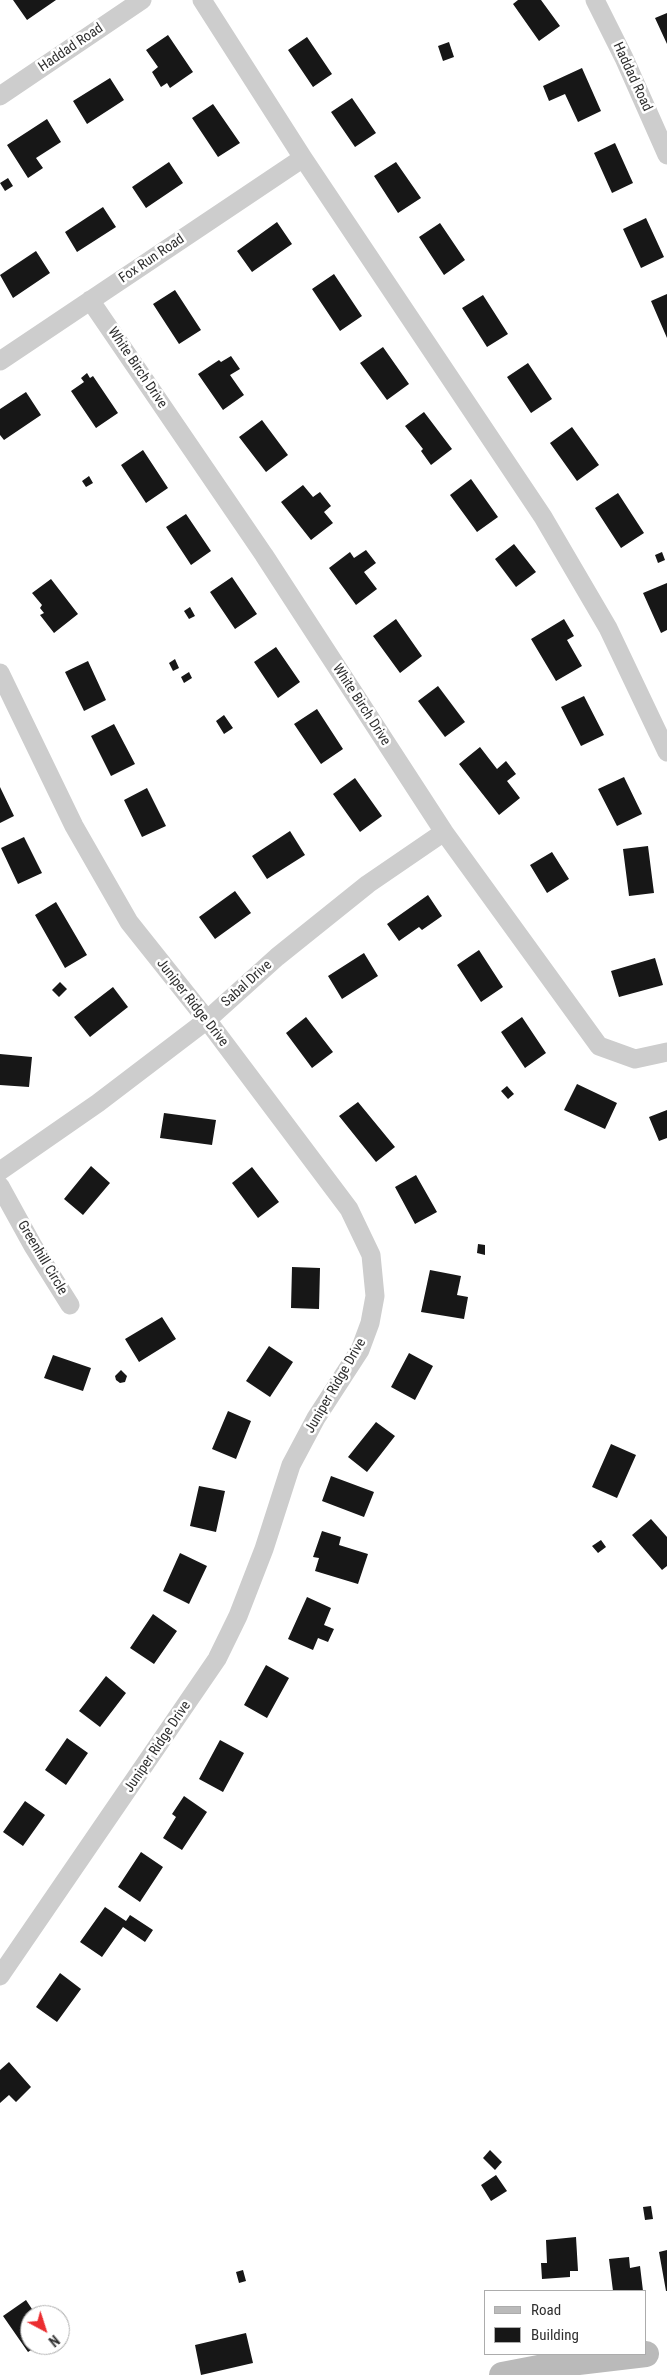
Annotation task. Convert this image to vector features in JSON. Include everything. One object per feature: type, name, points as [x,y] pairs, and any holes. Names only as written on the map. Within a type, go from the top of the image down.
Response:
[{"type":"main road","points":[[647,2354],[667,2351]]},
{"type":"main road","points":[[502,2375],[554,2365],[638,2355]]},
{"type":"street","name":"Haddad Road","points":[[0,96],[142,0]]},
{"type":"street","points":[[202,0],[303,158],[543,517],[608,628],[667,752]]},
{"type":"street","name":"Haddad Road","points":[[595,0],[624,58],[667,155]]},
{"type":"street","name":"Fox Run Road","points":[[0,361],[303,158]]},
{"type":"street","name":"White Birch Drive","points":[[90,300],[264,555],[444,832],[599,1046],[635,1059],[667,1052]]},
{"type":"street","name":"Juniper Ridge Drive","points":[[0,673],[74,826],[129,922],[349,1208],[371,1256],[375,1296],[370,1323],[360,1350],[316,1418],[291,1465],[264,1549],[238,1616],[217,1659],[0,1976]]},
{"type":"street","name":"Sabal Drive","points":[[0,1171],[98,1103],[206,1020],[277,958],[360,890],[444,832]]},
{"type":"street","name":"Greenhill Circle","points":[[0,1186],[33,1246],[70,1305]]},
{"type":"building","points":[[13,0],[56,0],[27,20]]},
{"type":"building","points":[[518,0],[541,0],[560,26],[539,41],[513,4]]},
{"type":"building","points":[[667,13],[667,44],[655,18]]},
{"type":"building","points":[[168,35],[193,72],[170,88],[167,83],[161,87],[152,72],[158,67],[146,50]]},
{"type":"building","points":[[307,37],[332,74],[313,87],[288,50]]},
{"type":"building","points":[[449,42],[454,57],[443,61],[438,46]]},
{"type":"building","points":[[582,68],[601,111],[578,122],[565,94],[549,101],[543,86]]},
{"type":"building","points":[[110,78],[124,100],[87,124],[73,101]]},
{"type":"building","points":[[352,98],[376,133],[355,147],[331,112]]},
{"type":"building","points":[[213,104],[240,143],[218,157],[192,118]]},
{"type":"building","points":[[47,119],[61,142],[36,158],[43,168],[28,178],[7,145]]},
{"type":"building","points":[[615,143],[633,183],[612,193],[594,153]]},
{"type":"building","points":[[169,162],[183,183],[146,208],[132,187]]},
{"type":"building","points":[[396,162],[421,198],[398,213],[374,176]]},
{"type":"building","points":[[8,178],[13,186],[5,191],[0,183]]},
{"type":"building","points":[[103,207],[116,227],[77,252],[65,232]]},
{"type":"building","points":[[646,218],[664,257],[641,268],[623,229]]},
{"type":"building","points":[[277,222],[292,244],[252,272],[237,251]]},
{"type":"building","points":[[440,223],[465,260],[444,275],[419,237]]},
{"type":"building","points":[[36,251],[50,273],[13,298],[0,275]]},
{"type":"building","points":[[334,274],[362,316],[340,331],[312,289]]},
{"type":"building","points":[[175,290],[201,330],[179,344],[153,304]]},
{"type":"building","points":[[667,294],[667,338],[651,301]]},
{"type":"building","points":[[483,295],[508,334],[487,347],[462,308]]},
{"type":"building","points":[[383,347],[409,384],[387,400],[360,363]]},
{"type":"building","points":[[231,356],[240,369],[230,375],[244,395],[223,410],[198,374],[219,360],[221,362]]},
{"type":"building","points":[[528,363],[552,399],[531,413],[507,377]]},
{"type":"building","points":[[87,373],[90,378],[93,376],[118,413],[96,428],[71,391],[84,382],[81,378]]},
{"type":"building","points":[[26,392],[41,415],[4,440],[0,435],[0,409]]},
{"type":"building","points":[[424,412],[452,449],[431,465],[421,451],[423,449],[405,426]]},
{"type":"building","points":[[262,420],[288,455],[266,472],[239,437]]},
{"type":"building","points":[[572,427],[599,465],[577,481],[550,443]]},
{"type":"building","points":[[143,450],[168,488],[146,503],[121,465]]},
{"type":"building","points":[[89,476],[93,483],[86,487],[82,481]]},
{"type":"building","points":[[471,479],[498,517],[477,532],[450,495]]},
{"type":"building","points":[[303,485],[313,497],[320,492],[331,506],[324,512],[333,523],[311,540],[281,502]]},
{"type":"building","points":[[618,493],[644,533],[621,548],[595,508]]},
{"type":"building","points":[[186,514],[211,551],[191,565],[166,527]]},
{"type":"building","points":[[514,544],[536,572],[516,587],[495,559]]},
{"type":"building","points":[[366,550],[376,563],[364,572],[377,589],[356,605],[329,568],[350,552],[354,558]]},
{"type":"building","points":[[662,552],[665,560],[658,563],[655,555]]},
{"type":"building","points":[[232,577],[257,614],[235,629],[210,592]]},
{"type":"building","points":[[51,579],[78,614],[54,633],[40,615],[44,613],[40,608],[42,605],[32,593]]},
{"type":"building","points":[[667,583],[667,630],[661,633],[643,593]]},
{"type":"building","points":[[190,607],[195,616],[189,619],[184,611]]},
{"type":"building","points":[[396,619],[422,656],[400,673],[373,636]]},
{"type":"building","points":[[564,619],[574,636],[567,640],[582,666],[556,681],[531,639]]},
{"type":"building","points":[[276,647],[300,682],[278,698],[254,662]]},
{"type":"building","points":[[175,659],[179,668],[173,671],[169,663]]},
{"type":"building","points":[[88,661],[106,700],[84,711],[65,672]]},
{"type":"building","points":[[189,672],[192,678],[184,683],[181,677]]},
{"type":"building","points":[[438,686],[465,722],[445,737],[418,701]]},
{"type":"building","points":[[584,696],[604,735],[581,746],[561,707]]},
{"type":"building","points":[[317,709],[343,749],[321,764],[294,724]]},
{"type":"building","points":[[224,715],[233,728],[224,734],[216,721]]},
{"type":"building","points":[[114,724],[135,764],[111,776],[91,736]]},
{"type":"building","points":[[480,747],[497,769],[506,761],[516,774],[507,781],[520,798],[499,815],[459,764]]},
{"type":"building","points":[[624,777],[642,814],[617,826],[598,789]]},
{"type":"building","points":[[355,778],[382,816],[360,832],[333,794]]},
{"type":"building","points":[[0,787],[14,816],[0,823]]},
{"type":"building","points":[[147,788],[166,826],[142,837],[124,800]]},
{"type":"building","points":[[290,831],[305,855],[267,879],[252,856]]},
{"type":"building","points":[[24,837],[42,873],[18,884],[1,848]]},
{"type":"building","points":[[648,846],[654,893],[629,896],[623,849]]},
{"type":"building","points":[[552,852],[569,879],[547,893],[530,865]]},
{"type":"building","points":[[235,891],[251,913],[215,939],[199,917]]},
{"type":"building","points":[[428,895],[442,916],[422,930],[419,927],[399,941],[387,924]]},
{"type":"building","points":[[56,902],[87,955],[65,968],[35,915]]},
{"type":"building","points":[[479,950],[503,987],[481,1002],[457,965]]},
{"type":"building","points":[[364,953],[378,976],[342,999],[328,976]]},
{"type":"building","points":[[655,958],[663,985],[619,997],[611,971]]},
{"type":"building","points":[[60,982],[67,989],[59,997],[52,990]]},
{"type":"building","points":[[113,987],[128,1007],[90,1037],[74,1017]]},
{"type":"building","points":[[306,1017],[333,1052],[312,1068],[286,1033]]},
{"type":"building","points":[[522,1017],[546,1053],[525,1068],[501,1032]]},
{"type":"building","points":[[0,1054],[32,1057],[29,1087],[0,1085]]},
{"type":"building","points":[[577,1084],[617,1103],[605,1129],[564,1110]]},
{"type":"building","points":[[507,1086],[514,1094],[508,1099],[501,1091]]},
{"type":"building","points":[[358,1102],[395,1147],[376,1162],[339,1116]]},
{"type":"building","points":[[667,1110],[667,1138],[659,1141],[649,1117]]},
{"type":"building","points":[[164,1113],[216,1120],[212,1145],[160,1138]]},
{"type":"building","points":[[91,1166],[110,1183],[83,1215],[64,1199]]},
{"type":"building","points":[[252,1167],[279,1202],[258,1218],[232,1183]]},
{"type":"building","points":[[416,1175],[437,1212],[415,1224],[395,1187]]},
{"type":"building","points":[[478,1244],[485,1245],[485,1255],[477,1253]]},
{"type":"building","points":[[292,1267],[320,1268],[319,1309],[291,1308]]},
{"type":"building","points":[[430,1270],[461,1276],[457,1295],[468,1297],[464,1319],[421,1312]]},
{"type":"building","points":[[162,1317],[176,1339],[139,1362],[125,1339]]},
{"type":"building","points":[[269,1346],[293,1362],[270,1397],[246,1381]]},
{"type":"building","points":[[409,1353],[433,1366],[415,1400],[391,1387]]},
{"type":"building","points":[[53,1355],[91,1368],[83,1391],[44,1378]]},
{"type":"building","points":[[121,1370],[127,1376],[125,1382],[120,1383],[116,1380],[115,1376]]},
{"type":"building","points":[[228,1411],[251,1421],[236,1459],[212,1449]]},
{"type":"building","points":[[376,1422],[395,1436],[367,1472],[348,1457]]},
{"type":"building","points":[[611,1444],[636,1455],[617,1498],[592,1487]]},
{"type":"building","points":[[331,1476],[374,1492],[364,1517],[322,1501]]},
{"type":"building","points":[[199,1486],[225,1491],[216,1532],[190,1526]]},
{"type":"building","points":[[651,1519],[667,1537],[667,1566],[662,1570],[632,1535]]},
{"type":"building","points":[[322,1531],[341,1537],[339,1545],[368,1554],[358,1584],[315,1571],[319,1558],[313,1557]]},
{"type":"building","points":[[601,1540],[606,1547],[598,1553],[592,1546]]},
{"type":"building","points":[[180,1553],[207,1566],[189,1604],[163,1591]]},
{"type":"building","points":[[307,1597],[331,1608],[324,1625],[334,1629],[328,1642],[318,1638],[313,1650],[288,1639]]},
{"type":"building","points":[[153,1614],[177,1631],[154,1664],[130,1648]]},
{"type":"building","points":[[266,1665],[289,1678],[267,1718],[244,1705]]},
{"type":"building","points":[[106,1676],[126,1693],[100,1727],[79,1711]]},
{"type":"building","points":[[67,1738],[88,1753],[66,1785],[45,1770]]},
{"type":"building","points":[[220,1740],[244,1753],[223,1792],[199,1779]]},
{"type":"building","points":[[184,1796],[207,1812],[182,1850],[163,1838],[176,1817],[172,1814]]},
{"type":"building","points":[[25,1801],[45,1815],[23,1846],[3,1832]]},
{"type":"building","points":[[141,1852],[163,1867],[140,1902],[118,1887]]},
{"type":"building","points":[[105,1907],[126,1921],[130,1915],[153,1930],[145,1942],[123,1927],[102,1957],[80,1942]]},
{"type":"building","points":[[60,1973],[81,1989],[57,2022],[36,2007]]},
{"type":"building","points":[[9,2062],[31,2087],[16,2102],[9,2095],[0,2103],[0,2070]]},
{"type":"building","points":[[490,2150],[502,2162],[495,2170],[483,2158]]},
{"type":"building","points":[[496,2175],[507,2191],[491,2201],[481,2185]]},
{"type":"building","points":[[651,2206],[653,2219],[645,2220],[643,2207]]},
{"type":"building","points":[[576,2237],[578,2271],[570,2271],[570,2277],[542,2279],[541,2263],[547,2263],[546,2240]]},
{"type":"building","points":[[667,2250],[667,2291],[666,2291],[659,2252]]},
{"type":"building","points":[[629,2257],[630,2268],[640,2266],[643,2290],[613,2290],[609,2259]]},
{"type":"building","points":[[243,2270],[246,2281],[239,2283],[236,2272]]},
{"type":"building","points":[[26,2300],[29,2305],[20,2305],[20,2340],[3,2316]]},
{"type":"building","points":[[246,2333],[253,2363],[201,2375],[195,2345]]}]
